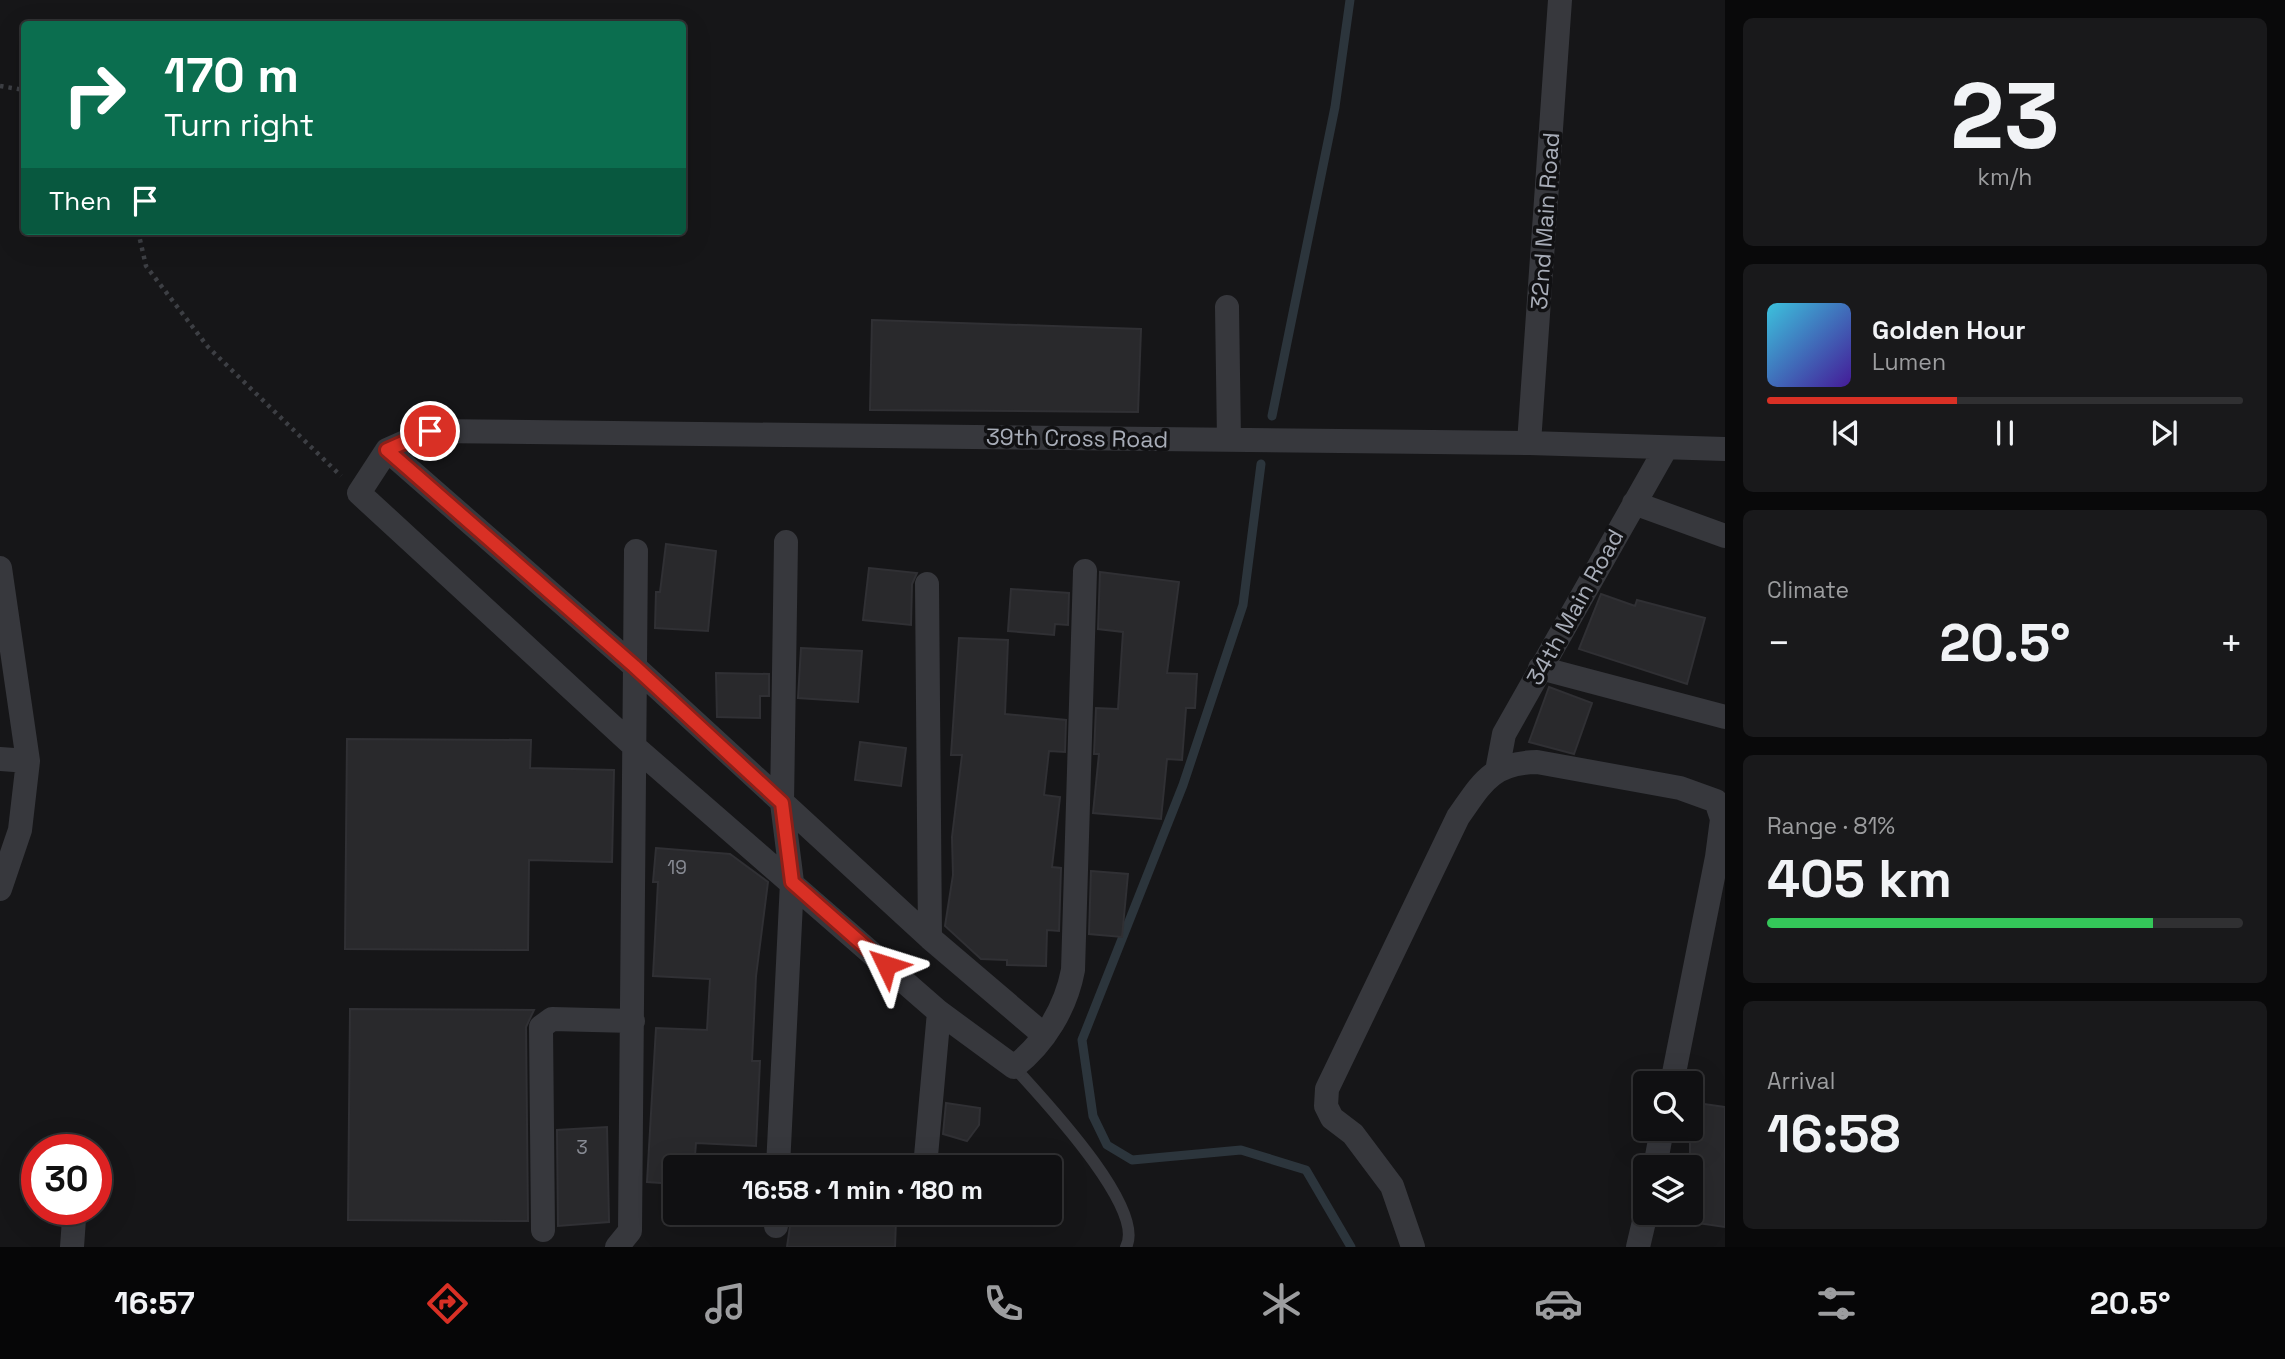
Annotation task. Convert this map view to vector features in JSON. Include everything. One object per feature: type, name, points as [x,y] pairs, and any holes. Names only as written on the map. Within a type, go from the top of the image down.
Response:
[{"type":"street","name":"32nd Main Road","points":[[1530,443],[1560,0]]},
{"type":"street","points":[[1227,307],[1229,440]]},
{"type":"street","name":"39th Cross Road","points":[[387,450],[430,431],[1530,443],[1725,449]]},
{"type":"street","name":"34th Main Road","points":[[1497,771],[1504,734],[1634,503],[1655,448]]},
{"type":"street","points":[[1044,1035],[930,937],[634,666],[387,450],[359,493],[636,747],[939,1012],[1014,1067],[1044,1035],[1069,992],[1073,970],[1085,571]]},
{"type":"street","points":[[1634,503],[1725,536]]},
{"type":"street","points":[[779,1155],[792,882],[782,803],[786,542]]},
{"type":"street","points":[[618,1247],[630,1231],[636,551]]},
{"type":"street","points":[[0,568],[28,761],[20,830],[0,889]]},
{"type":"street","points":[[927,584],[930,937]]},
{"type":"street","points":[[1540,668],[1725,717]]},
{"type":"street","points":[[0,759],[28,761]]},
{"type":"street","points":[[1413,1247],[1392,1186],[1353,1134],[1332,1118],[1326,1106],[1327,1089],[1458,817],[1486,777],[1513,762],[1537,762],[1680,788],[1716,801],[1722,819],[1717,857],[1674,1071]]},
{"type":"street","points":[[926,1155],[939,1012]]},
{"type":"street","points":[[542,1230],[541,1027],[552,1019],[633,1021]]},
{"type":"street","points":[[72,1247],[74,1225]]},
{"type":"street","points":[[1638,1247],[1643,1225]]},
{"type":"lane","points":[[1014,1067],[1077,1139],[1113,1188],[1123,1214],[1129,1242],[1126,1247]]},
{"type":"path","points":[[0,86],[21,90]]},
{"type":"path","points":[[139,235],[146,266],[208,347],[359,493]]},
{"type":"building","points":[[872,320],[1141,329],[1138,412],[870,410]]},
{"type":"building","points":[[666,544],[716,551],[708,631],[655,628],[656,592],[660,592]]},
{"type":"building","points":[[869,568],[917,573],[912,584],[911,625],[863,620]]},
{"type":"building","points":[[1100,572],[1179,582],[1167,673],[1197,674],[1195,708],[1186,708],[1182,760],[1167,759],[1161,819],[1093,813],[1099,754],[1094,754],[1096,708],[1118,709],[1123,632],[1098,629]]},
{"type":"building","points":[[1011,589],[1069,593],[1068,625],[1055,624],[1054,635],[1008,631]]},
{"type":"building","points":[[1601,594],[1635,606],[1637,600],[1705,618],[1687,684],[1579,649]]},
{"type":"building","points":[[959,638],[1008,640],[1005,714],[1066,720],[1065,752],[1049,751],[1044,795],[1060,797],[1052,867],[1061,868],[1059,931],[1047,930],[1046,966],[1007,965],[1007,960],[981,959],[945,926],[953,875],[952,837],[962,755],[951,755]]},
{"type":"building","points":[[801,648],[862,651],[858,702],[798,698]]},
{"type":"building","points":[[716,673],[769,674],[769,696],[760,696],[760,718],[717,717]]},
{"type":"building","points":[[1549,687],[1592,703],[1574,754],[1529,742]]},
{"type":"building","points":[[347,739],[531,740],[530,768],[614,770],[612,862],[529,860],[528,950],[345,949]]},
{"type":"building","points":[[860,742],[906,748],[901,786],[855,780]]},
{"type":"building","points":[[656,848],[730,854],[768,882],[756,976],[752,1061],[760,1061],[756,1146],[696,1143],[695,1155],[663,1155],[663,1183],[647,1182],[656,1028],[707,1030],[710,979],[653,976],[658,882],[653,882]]},
{"type":"building","points":[[1091,871],[1128,874],[1122,937],[1089,934]]},
{"type":"building","points":[[350,1009],[534,1010],[526,1027],[528,1221],[348,1220]]},
{"type":"building","points":[[946,1103],[980,1108],[979,1125],[967,1141],[943,1134]]},
{"type":"building","points":[[1703,1104],[1725,1107],[1725,1227],[1703,1224],[1703,1155],[1690,1155],[1690,1141],[1703,1141]]},
{"type":"building","points":[[607,1127],[609,1222],[558,1226],[557,1130]]},
{"type":"building","points":[[790,1225],[896,1225],[895,1247],[787,1247]]},
{"type":"waterway","points":[[1272,416],[1335,107],[1350,0]]},
{"type":"waterway","points":[[1261,464],[1243,605],[1183,785],[1082,1040],[1093,1116],[1107,1145],[1132,1160],[1241,1150],[1306,1170],[1351,1247]]},
{"type":"route","points":[[430,431],[387,450],[634,666],[782,803],[792,882],[886,965]]}]
